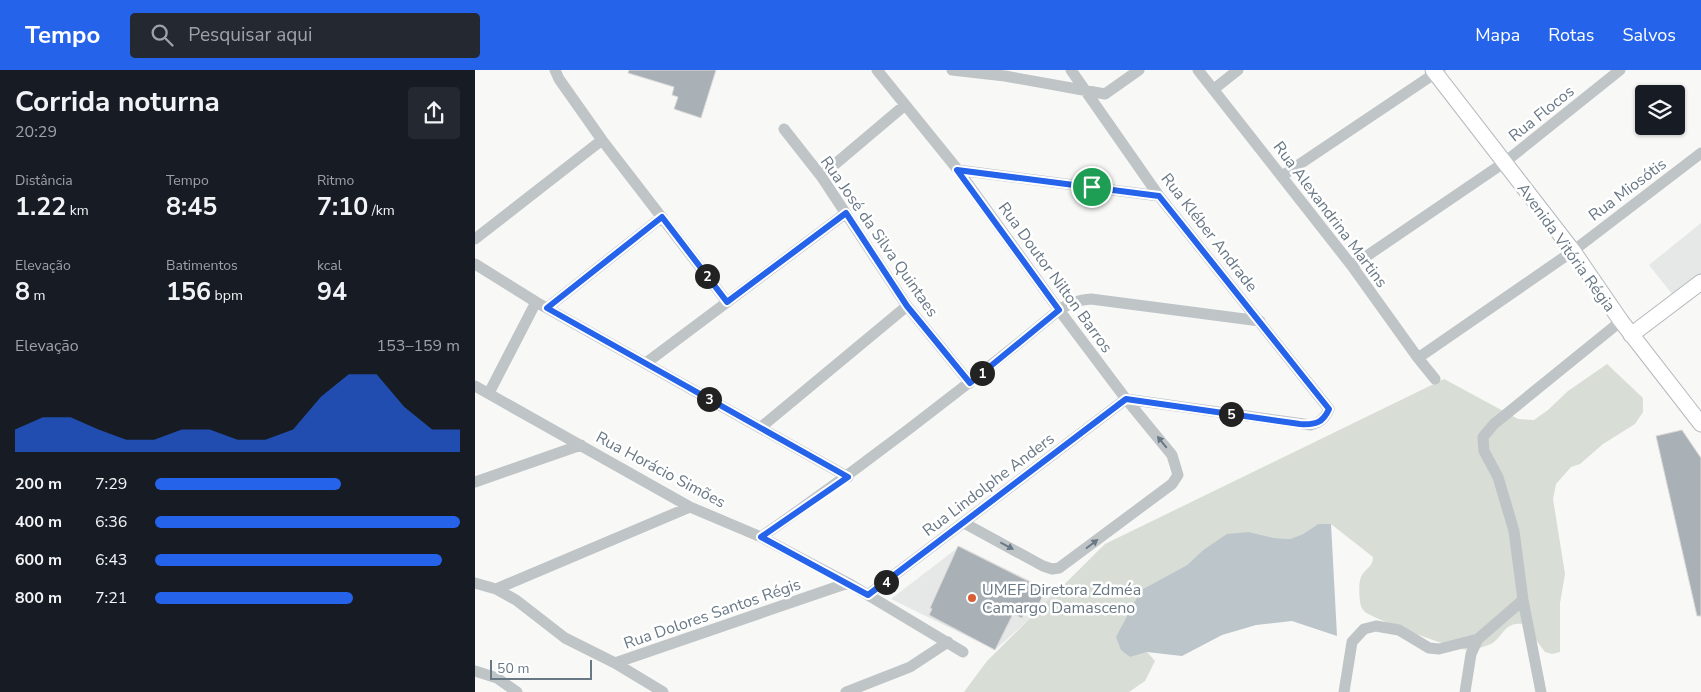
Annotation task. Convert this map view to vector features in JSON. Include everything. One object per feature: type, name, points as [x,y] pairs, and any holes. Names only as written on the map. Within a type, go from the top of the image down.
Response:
[{"type":"street","points":[[555,70],[559,79],[603,140],[727,302]]},
{"type":"street","name":"Rua Doutor Nilton Barros","points":[[877,70],[957,170],[1126,399],[1172,455],[1178,475],[1172,484],[1059,568],[1043,566],[964,523]]},
{"type":"street","points":[[953,70],[1005,76],[1105,94],[1139,70]]},
{"type":"street","name":"Rua Kléber Andrade","points":[[1071,70],[1159,196],[1329,409],[1326,417],[1319,423],[1311,425],[1126,399]]},
{"type":"street","name":"Rua Alexandrina Martins","points":[[1199,70],[1352,266],[1435,379]]},
{"type":"street","points":[[1214,89],[1238,70]]},
{"type":"street","name":"Rua Flocos","points":[[1352,266],[1505,162],[1620,70]]},
{"type":"street","points":[[1282,176],[1437,71]]},
{"type":"street","name":"Avenida Vitória Régia","points":[[1437,71],[1573,251],[1621,321],[1701,424]]},
{"type":"street","points":[[821,176],[905,106]]},
{"type":"street","name":"Rua José da Silva Quintaes","points":[[784,129],[821,176],[907,306],[970,383]]},
{"type":"street","points":[[475,239],[603,140]]},
{"type":"street","name":"Rua Miosótis","points":[[1418,358],[1573,251],[1701,153]]},
{"type":"street","points":[[957,170],[1159,196]]},
{"type":"street","points":[[646,363],[846,213]]},
{"type":"street","points":[[547,308],[662,217]]},
{"type":"street","points":[[475,264],[535,302],[848,477]]},
{"type":"street","points":[[1631,334],[1701,282]]},
{"type":"street","points":[[761,537],[848,477],[970,383],[1059,310],[1078,300],[1091,299],[1260,321]]},
{"type":"street","points":[[489,393],[535,302]]},
{"type":"street","points":[[760,428],[907,306]]},
{"type":"street","points":[[1541,692],[1523,600],[1514,531],[1498,477],[1484,451],[1483,437],[1494,424],[1621,321]]},
{"type":"street","name":"Rua Horácio Simões","points":[[475,386],[690,507],[761,537],[849,583],[963,652]]},
{"type":"street","name":"Rua Lindolphe Anders","points":[[868,595],[1126,399]]},
{"type":"street","points":[[475,482],[581,445]]},
{"type":"street","points":[[496,589],[690,507]]},
{"type":"street","points":[[475,583],[496,589],[516,600],[565,638],[663,692]]},
{"type":"street","name":"Rua Dolores Santos Régis","points":[[615,664],[849,583]]},
{"type":"street","points":[[1465,692],[1471,654],[1479,639],[1523,600]]},
{"type":"street","points":[[1344,692],[1352,642],[1364,629],[1381,627],[1399,630],[1429,648],[1439,649],[1479,639]]},
{"type":"street","points":[[846,692],[910,667],[948,642]]},
{"type":"street","points":[[475,671],[497,678],[517,692]]},
{"type":"shaded area","points":[[1701,223],[1701,279],[1676,299],[1649,265]]},
{"type":"shaded area","points":[[1607,364],[1643,398],[1643,412],[1635,424],[1603,444],[1580,464],[1571,467],[1556,484],[1553,499],[1565,574],[1560,603],[1560,652],[1552,654],[1545,652],[1524,624],[1513,624],[1494,642],[1469,650],[1434,640],[1372,616],[1361,607],[1359,590],[1361,578],[1371,565],[1373,557],[1331,524],[1318,524],[1303,534],[1290,539],[1274,538],[1249,532],[1202,551],[1187,565],[1141,590],[1131,610],[1129,657],[1147,652],[1155,661],[1145,681],[1129,692],[964,692],[987,661],[1105,544],[1444,379],[1518,419],[1534,420],[1568,391]]},
{"type":"shaded area","points":[[1318,524],[1331,524],[1337,636],[1292,621],[1256,625],[1222,635],[1182,656],[1147,652],[1130,657],[1121,650],[1116,637],[1141,590],[1187,565],[1202,551],[1227,534],[1249,532],[1274,538],[1290,539],[1303,534]]},
{"type":"shaded area","name":"UMEF Diretora Zdméa Camargo Damasceno","points":[[960,546],[1057,594],[995,650],[891,599]]},
{"type":"building","points":[[629,70],[716,70],[701,118],[674,109],[678,97],[672,95],[674,87],[628,73]]},
{"type":"building","points":[[1682,430],[1701,458],[1701,616],[1697,616],[1656,436]]},
{"type":"building","name":"UMEF Diretora Zdméa Camargo Damasceno","points":[[958,546],[1046,590],[1037,607],[1029,603],[1022,618],[1013,614],[995,650],[929,615],[932,609],[930,608]]},
{"type":"place","name":"UMEF Diretora Zdméa Camargo Damasceno","points":[[972,598]]},
{"type":"route","points":[[957,170],[1092,187],[1159,196],[1329,409],[1326,417],[1319,423],[1311,425],[1126,399],[868,595],[761,537],[848,477],[547,308],[662,217],[727,302],[846,213],[907,306],[970,383],[1059,310],[957,170]]}]
